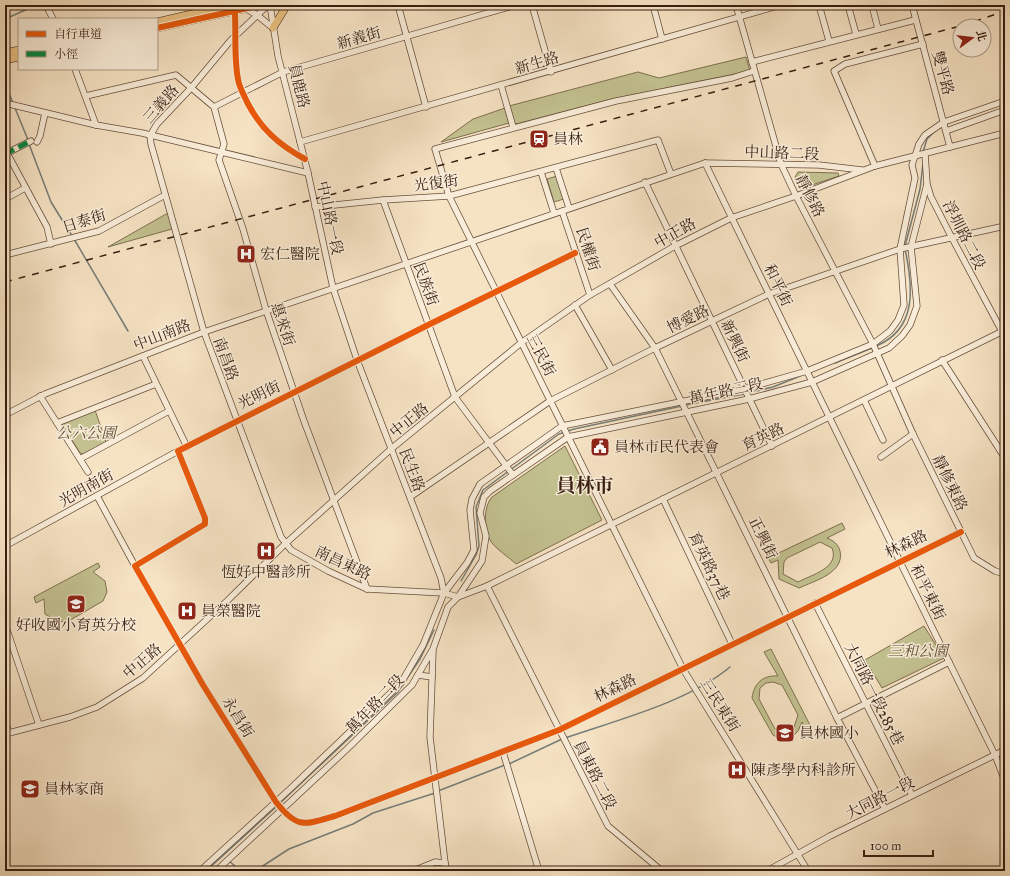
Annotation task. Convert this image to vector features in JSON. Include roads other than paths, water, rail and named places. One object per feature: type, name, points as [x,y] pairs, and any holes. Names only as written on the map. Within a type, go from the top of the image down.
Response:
[{"type":"main road","points":[[158,22],[230,5]]},
{"type":"main road","points":[[158,28],[245,7],[261,5]]},
{"type":"main road","points":[[273,28],[287,5]]},
{"type":"main road","points":[[5,53],[18,50]]},
{"type":"main road","points":[[5,60],[18,57]]},
{"type":"street","points":[[46,5],[52,18]]},
{"type":"street","name":"三義路","points":[[179,246],[150,136],[157,124],[191,88],[231,40],[257,14],[269,5]]},
{"type":"street","name":"員鹿路","points":[[269,5],[283,72],[308,173]]},
{"type":"street","points":[[398,5],[426,107]]},
{"type":"street","name":"新義街","points":[[214,107],[283,72],[516,5]]},
{"type":"street","points":[[532,5],[551,72]]},
{"type":"street","points":[[653,5],[662,39]]},
{"type":"street","name":"靜修路","points":[[736,5],[781,164],[796,196],[873,344],[891,386]]},
{"type":"street","name":"新生路","points":[[300,142],[551,72],[781,5]]},
{"type":"street","points":[[819,5],[829,41]]},
{"type":"street","points":[[848,5],[856,34]]},
{"type":"street","points":[[872,5],[878,29]]},
{"type":"street","name":"雙平路","points":[[912,5],[950,147]]},
{"type":"street","points":[[245,7],[257,14],[273,28]]},
{"type":"street","points":[[752,62],[915,20]]},
{"type":"street","points":[[875,166],[834,70],[845,64],[923,44]]},
{"type":"street","points":[[74,70],[96,124]]},
{"type":"street","points":[[501,85],[513,127],[616,102],[754,72]]},
{"type":"street","points":[[86,96],[176,75],[214,107]]},
{"type":"street","points":[[915,156],[919,144],[925,135],[944,122],[1005,101]]},
{"type":"street","name":"中山路一段","points":[[6,104],[142,133],[308,173],[333,288]]},
{"type":"street","name":"惠來街","points":[[214,107],[224,144],[219,160],[243,229],[266,310],[333,501],[367,589]]},
{"type":"street","points":[[946,131],[1005,110]]},
{"type":"street","points":[[37,142],[40,136],[45,113]]},
{"type":"street","name":"三民街","points":[[513,127],[435,149],[449,196],[612,525]]},
{"type":"street","name":"中山路二段","points":[[562,210],[705,162],[819,165],[862,170],[1005,133]]},
{"type":"street","points":[[556,168],[658,140],[671,174]]},
{"type":"street","points":[[30,141],[6,153],[47,227],[51,244]]},
{"type":"street","name":"萬年路三段","points":[[458,597],[482,561],[486,536],[480,513],[484,497],[568,437],[749,399],[812,382],[889,348],[902,336],[910,325],[917,306],[911,247],[926,184],[925,154]]},
{"type":"street","name":"萬年路三段","points":[[444,592],[463,568],[474,550],[470,510],[475,491],[480,484],[562,426],[744,389],[807,371],[873,344],[890,331],[898,320],[904,304],[900,249],[915,178],[912,164],[915,156]]},
{"type":"street","name":"和平街","points":[[705,162],[731,218],[830,417]]},
{"type":"street","name":"光復街","points":[[315,207],[383,200],[449,196],[556,168]]},
{"type":"street","name":"民權街","points":[[556,168],[569,208]]},
{"type":"street","name":"中正路","points":[[7,733],[70,717],[105,703],[142,678],[180,645],[262,568],[285,544],[391,449],[521,343],[590,295],[675,246],[731,218],[796,196],[862,170]]},
{"type":"street","points":[[541,172],[554,213]]},
{"type":"street","name":"新興街","points":[[645,182],[772,446]]},
{"type":"street","name":"浮圳路二段","points":[[926,184],[952,238],[1005,337]]},
{"type":"street","points":[[5,199],[25,188]]},
{"type":"street","name":"日泰街","points":[[5,255],[108,228],[165,195]]},
{"type":"street","name":"民族街","points":[[383,200],[455,398],[513,475]]},
{"type":"street","points":[[333,288],[472,242],[562,210]]},
{"type":"street","name":"民權街","points":[[562,210],[590,295]]},
{"type":"street","name":"博愛路","points":[[410,497],[550,401],[712,320],[769,294],[900,249],[1005,226]]},
{"type":"street","name":"南昌路","points":[[179,246],[204,332],[261,489],[285,544]]},
{"type":"street","name":"光明街","points":[[178,451],[357,360],[575,253]]},
{"type":"street","name":"正興街","points":[[610,284],[655,348],[837,718],[885,809]]},
{"type":"street","name":"中山南路","points":[[5,415],[40,396],[204,332],[333,288]]},
{"type":"street","name":"民生路","points":[[333,288],[357,360],[410,497],[444,592]]},
{"type":"street","points":[[575,305],[612,370]]},
{"type":"street","name":"育英路","points":[[458,597],[487,586],[612,525],[1003,331]]},
{"type":"street","points":[[143,356],[187,447]]},
{"type":"street","points":[[942,360],[1004,454]]},
{"type":"street","points":[[57,423],[156,384]]},
{"type":"street","name":"靜修東路","points":[[891,386],[974,558],[995,571],[1005,574]]},
{"type":"street","points":[[40,396],[88,472]]},
{"type":"street","points":[[864,400],[882,440]]},
{"type":"street","points":[[80,459],[169,411]]},
{"type":"street","name":"和平東街","points":[[830,417],[995,755],[1005,781]]},
{"type":"street","points":[[880,456],[913,434]]},
{"type":"street","points":[[136,566],[205,524],[205,518],[178,451]]},
{"type":"street","name":"光明南街","points":[[5,544],[97,496],[178,451]]},
{"type":"street","points":[[97,496],[180,645]]},
{"type":"street","name":"育英路37巷","points":[[663,499],[732,644]]},
{"type":"street","name":"三民東街","points":[[612,525],[683,668],[808,871]]},
{"type":"street","name":"林森路","points":[[276,802],[288,816],[303,824],[312,823],[434,779],[559,730],[961,532]]},
{"type":"street","name":"南昌東路","points":[[285,544],[291,550],[303,557],[367,589],[444,592],[458,597]]},
{"type":"street","name":"員東路二段","points":[[487,586],[608,826],[662,871]]},
{"type":"street","name":"萬年路二段","points":[[200,871],[276,802],[400,683],[423,645],[444,592]]},
{"type":"street","name":"萬年路二段","points":[[216,871],[403,695],[434,649],[448,606],[458,597]]},
{"type":"street","name":"大同路一段285巷","points":[[815,604],[912,795]]},
{"type":"street","points":[[5,624],[39,725]]},
{"type":"street","name":"永昌街","points":[[180,645],[215,705],[276,802]]},
{"type":"street","points":[[434,649],[430,737],[446,871]]},
{"type":"street","points":[[837,718],[949,662]]},
{"type":"street","points":[[418,674],[432,677]]},
{"type":"street","points":[[5,721],[7,733]]},
{"type":"street","name":"大同路一段","points":[[767,871],[912,795],[1005,750]]},
{"type":"street","points":[[503,752],[540,871]]},
{"type":"street","points":[[413,871],[435,862],[445,863]]},
{"type":"waterway","points":[[5,19],[37,5]]},
{"type":"waterway","points":[[5,84],[13,103]]},
{"type":"waterway","points":[[15,108],[28,140]]},
{"type":"waterway","points":[[923,152],[927,139],[934,132]]},
{"type":"waterway","points":[[29,144],[51,202],[72,236]]},
{"type":"waterway","points":[[905,246],[920,189],[923,164]]},
{"type":"waterway","points":[[74,239],[128,331]]},
{"type":"waterway","points":[[876,346],[890,338],[899,329],[906,318],[909,305],[910,277],[905,249]]},
{"type":"waterway","points":[[835,363],[872,348]]},
{"type":"waterway","points":[[748,393],[773,387],[805,374]]},
{"type":"waterway","points":[[685,405],[744,394]]},
{"type":"waterway","points":[[461,581],[476,555],[479,546],[476,507],[483,490],[559,434],[574,429],[682,406]]},
{"type":"waterway","points":[[280,803],[397,693],[420,659],[434,630]]},
{"type":"waterway","points":[[565,738],[629,717],[673,700],[694,690],[730,667]]},
{"type":"waterway","points":[[509,764],[562,739]]},
{"type":"waterway","points":[[438,791],[505,765]]},
{"type":"waterway","points":[[255,871],[289,849],[353,824],[373,813],[435,793]]},
{"type":"waterway","points":[[206,871],[277,806]]},
{"type":"waterway","points":[[229,861],[241,871]]},
{"type":"railway","points":[[984,18],[1005,11]]},
{"type":"railway","points":[[5,282],[952,28]]},
{"type":"place","name":"員林","points":[[539,139]]},
{"type":"place","name":"宏仁醫院","points":[[246,254]]},
{"type":"place","name":"員林市民代表會","points":[[600,447]]},
{"type":"place","name":"恆好中醫診所","points":[[266,551]]},
{"type":"place","name":"好收國小育英分校","points":[[76,604]]},
{"type":"place","name":"員榮醫院","points":[[187,611]]},
{"type":"place","name":"員林國小","points":[[785,733]]},
{"type":"place","name":"陳彥學內科診所","points":[[737,770]]},
{"type":"place","name":"員林家商","points":[[30,789]]},
{"type":"district","name":"員林市","points":[[585,485]]},
{"type":"park label","name":"公六公園","points":[[86,433]]},
{"type":"park label","name":"三和公園","points":[[918,651]]}]
